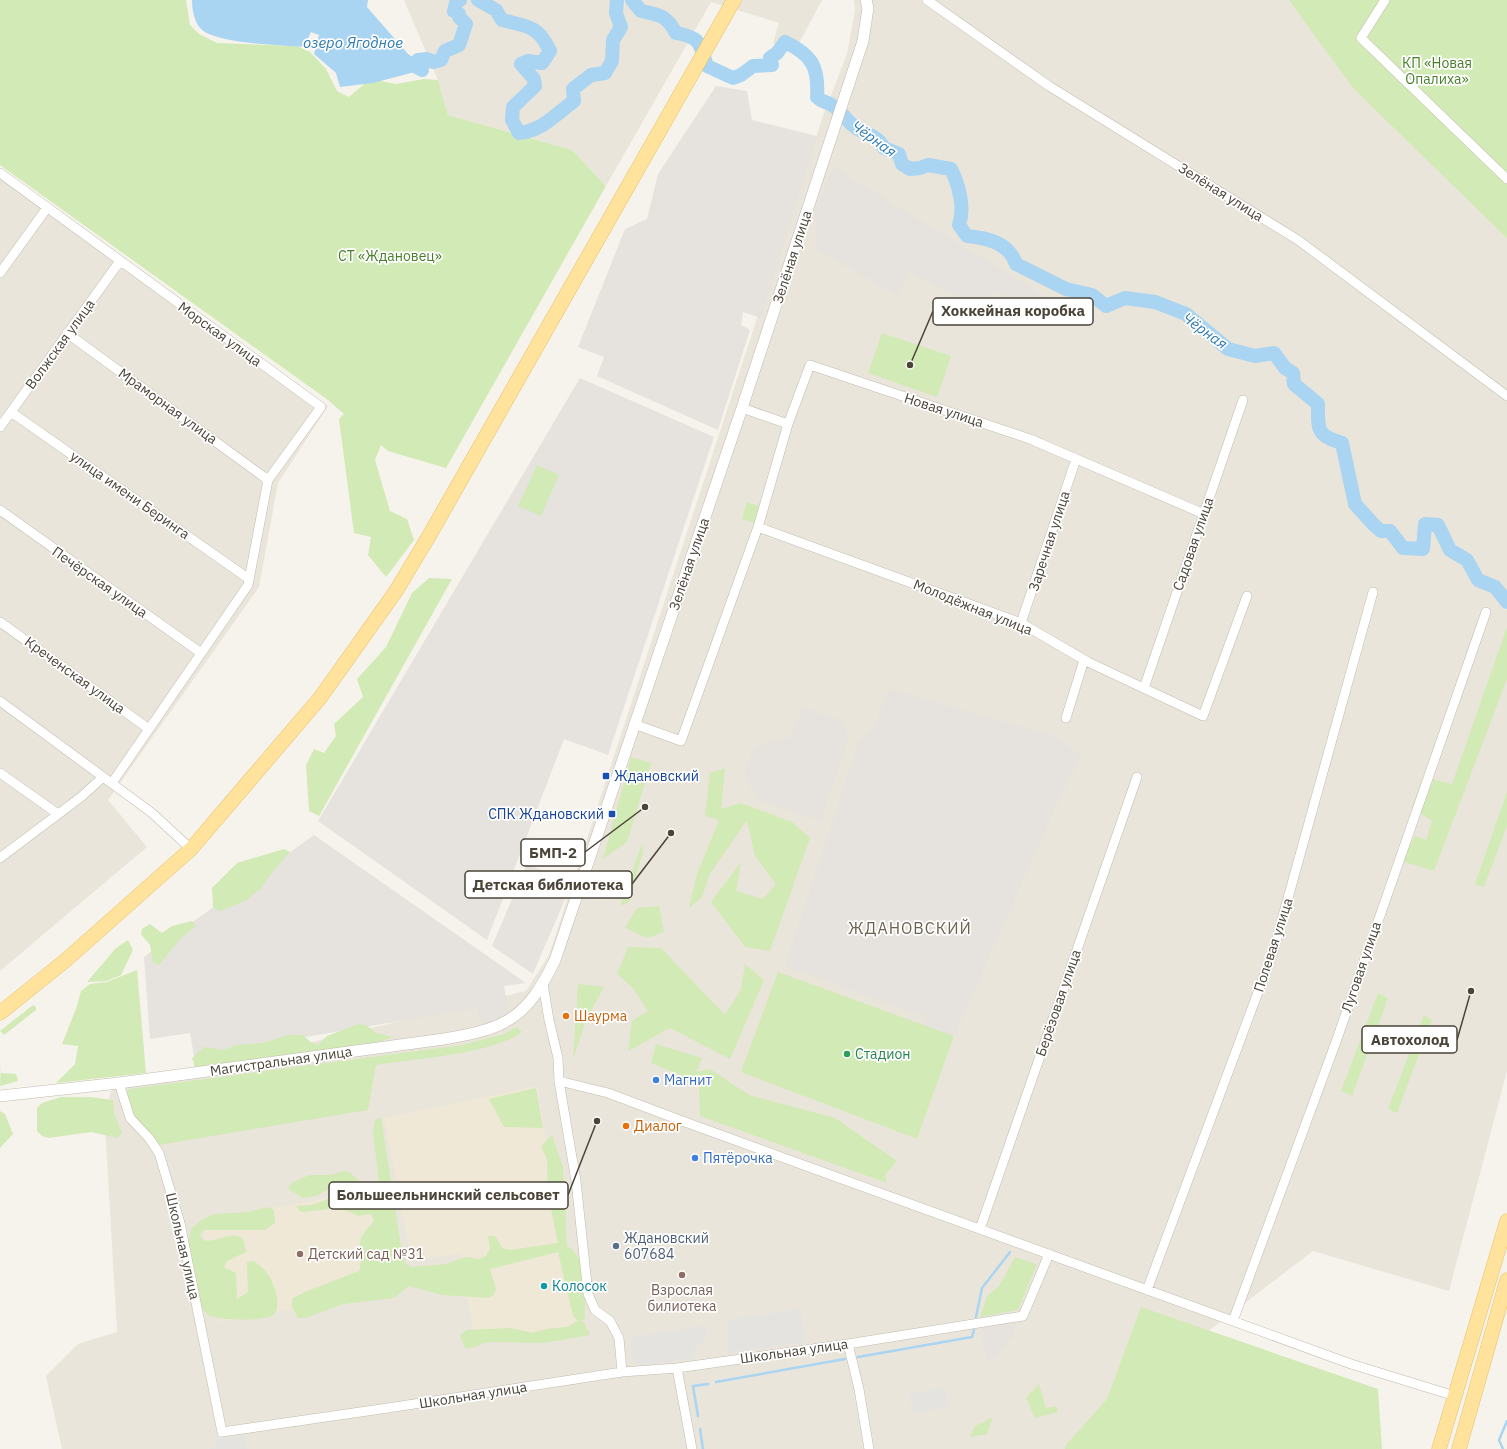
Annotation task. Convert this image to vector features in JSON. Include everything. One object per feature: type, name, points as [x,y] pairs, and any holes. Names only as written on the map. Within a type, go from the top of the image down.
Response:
[{"type":"main road","points":[[0,1012],[72,955],[191,849],[316,702],[396,591],[437,523],[734,0]]},
{"type":"main road","points":[[1439,1449],[1507,1221]]},
{"type":"main road","points":[[1459,1449],[1507,1280]]},
{"type":"street","name":"Зелёная улица","points":[[543,984],[555,960],[742,408],[863,41],[868,8],[866,0]]},
{"type":"street","name":"Зелёная улица","points":[[927,0],[1049,86],[1298,240],[1507,396]]},
{"type":"street","points":[[1385,0],[1361,38],[1507,179]]},
{"type":"street","name":"Морская улица","points":[[0,173],[320,407],[268,480]]},
{"type":"street","points":[[0,273],[47,208]]},
{"type":"street","name":"Волжская улица","points":[[1,423],[11,412],[120,261]]},
{"type":"street","name":"Мраморная улица","points":[[67,333],[268,480]]},
{"type":"street","name":"Новая улица","points":[[788,424],[810,365],[1030,438],[1204,514]]},
{"type":"street","name":"Садовая улица","points":[[1144,688],[1243,400]]},
{"type":"street","points":[[634,724],[681,741],[758,527],[788,424],[742,408]]},
{"type":"street","name":"улица имени Беринга","points":[[11,412],[249,579]]},
{"type":"street","name":"Заречная улица","points":[[1021,623],[1076,459]]},
{"type":"street","points":[[112,784],[248,585],[268,480]]},
{"type":"street","name":"Печёрская улица","points":[[0,510],[201,653]]},
{"type":"street","name":"Молодёжная улица","points":[[758,527],[1021,623],[1084,660],[1203,716],[1247,596]]},
{"type":"street","name":"Полевая улица","points":[[1147,1290],[1273,952],[1373,592]]},
{"type":"street","name":"Луговая улица","points":[[1233,1321],[1337,1039],[1486,612]]},
{"type":"street","name":"Креченская улица","points":[[0,622],[149,729]]},
{"type":"street","points":[[1066,718],[1084,660]]},
{"type":"street","points":[[0,701],[152,813],[191,849]]},
{"type":"street","points":[[0,773],[58,814]]},
{"type":"street","points":[[0,858],[81,797],[103,777]]},
{"type":"street","name":"Берёзовая улица","points":[[980,1229],[1137,777]]},
{"type":"street","points":[[543,984],[549,1020],[558,1058],[559,1081],[576,1181],[588,1294],[595,1310],[610,1321],[619,1338],[622,1372]]},
{"type":"street","name":"Магистральная улица","points":[[0,1096],[119,1082],[444,1039],[484,1031],[510,1020],[525,1009],[543,984]]},
{"type":"street","points":[[559,1081],[608,1093],[1351,1364],[1455,1396]]},
{"type":"street","name":"Школьная улица","points":[[119,1082],[130,1118],[150,1138],[159,1153],[180,1223],[222,1432],[622,1372],[677,1368],[848,1344],[1023,1316],[1049,1254]]},
{"type":"street","points":[[848,1344],[859,1389],[869,1449]]},
{"type":"street","points":[[677,1368],[692,1449]]},
{"type":"shaded area","points":[[404,0],[822,0],[795,51],[773,43],[779,23],[711,2],[606,186],[572,150],[448,115],[438,80]]},
{"type":"shaded area","name":"Ждановский","points":[[854,0],[1507,0],[1507,1071],[1449,1291],[1313,1251],[1131,1390],[1112,1449],[62,1449],[46,1376],[78,1344],[117,1332],[105,1124],[111,1090],[526,991],[549,955],[823,116],[847,54],[855,10]]},
{"type":"shaded area","points":[[716,86],[747,91],[752,120],[817,136],[761,318],[743,312],[741,325],[750,330],[718,430],[597,376],[604,357],[578,347],[625,229],[647,219],[658,174]]},
{"type":"shaded area","points":[[833,167],[1057,303],[1045,322],[995,291],[983,310],[910,272],[897,295],[817,250],[815,210]]},
{"type":"shaded area","points":[[0,171],[328,406],[278,483],[259,587],[108,800],[147,847],[0,971]]},
{"type":"shaded area","points":[[580,378],[714,437],[608,755],[564,739],[487,940],[318,821]]},
{"type":"shaded area","points":[[889,689],[1057,737],[1082,756],[1061,795],[954,1036],[923,1025],[926,1017],[785,966],[858,744],[874,726]]},
{"type":"shaded area","points":[[803,708],[844,721],[848,740],[821,821],[756,799],[745,775],[754,746],[790,738]]},
{"type":"shaded area","points":[[314,835],[526,983],[504,986],[509,1016],[483,1025],[476,1008],[194,1056],[190,1033],[150,1039],[144,957]]},
{"type":"shaded area","points":[[527,864],[572,883],[533,974],[492,946]]},
{"type":"shaded area","points":[[537,1086],[563,1239],[580,1325],[475,1340],[460,1254],[411,1260],[384,1118]]},
{"type":"shaded area","name":"Детский сад №31","points":[[381,1189],[398,1289],[220,1322],[201,1220]]},
{"type":"shaded area","points":[[801,1309],[805,1342],[729,1353],[727,1320]]},
{"type":"shaded area","points":[[1017,1321],[1012,1337],[997,1356],[988,1361],[982,1343],[984,1326]]},
{"type":"shaded area","points":[[708,1325],[704,1342],[693,1348],[693,1359],[643,1365],[633,1362],[630,1338]]},
{"type":"shaded area","points":[[945,1388],[948,1407],[913,1413],[909,1394]]},
{"type":"shaded area","points":[[244,1435],[247,1449],[207,1449],[217,1447],[216,1439]]},
{"type":"green space","name":"СТ «Ждановец»","points":[[0,0],[186,0],[190,25],[199,34],[217,43],[297,46],[310,52],[326,69],[337,91],[349,97],[370,79],[396,84],[424,79],[438,80],[448,115],[572,150],[606,186],[446,468],[388,451],[381,445],[375,460],[390,511],[407,519],[414,540],[386,577],[368,555],[371,537],[354,533],[339,419],[344,414],[328,400],[0,165]]},
{"type":"green space","name":"КП «Новая Опалиха»","points":[[1289,0],[1507,0],[1507,238],[1353,88]]},
{"type":"green space","points":[[882,333],[951,356],[937,397],[868,373]]},
{"type":"green space","points":[[537,465],[559,475],[541,516],[518,506]]},
{"type":"green space","points":[[747,502],[759,506],[754,523],[742,519]]},
{"type":"green space","points":[[429,578],[452,579],[319,816],[309,811],[306,765],[314,749],[324,753],[336,736],[334,724],[363,697],[357,679],[386,647],[412,593]]},
{"type":"green space","points":[[1507,627],[1507,679],[1434,871],[1401,861],[1415,836],[1426,840],[1432,821],[1412,807],[1423,777],[1452,784]]},
{"type":"green space","points":[[631,757],[651,763],[627,842],[603,859]]},
{"type":"green space","points":[[725,768],[721,809],[741,803],[792,822],[810,838],[770,951],[745,947],[711,902],[741,862],[736,891],[763,899],[776,884],[755,856],[747,820],[710,874],[702,897],[689,908],[697,874],[719,820],[705,816],[710,773]]},
{"type":"green space","points":[[1507,792],[1507,826],[1484,887],[1475,884]]},
{"type":"green space","points":[[642,843],[643,851],[629,902],[620,906]]},
{"type":"green space","points":[[284,849],[290,852],[261,888],[245,901],[220,911],[213,907],[212,888],[237,863]]},
{"type":"green space","points":[[659,906],[664,932],[647,938],[625,928],[637,908]]},
{"type":"green space","points":[[192,921],[196,926],[180,939],[159,965],[153,962],[150,945],[141,934],[142,929],[150,924],[162,933],[172,926]]},
{"type":"green space","points":[[128,940],[133,950],[121,975],[107,981],[87,982],[116,948]]},
{"type":"green space","points":[[628,947],[661,948],[725,1015],[741,989],[745,964],[764,980],[730,1059],[670,1028],[628,1051],[632,1021],[648,1011],[633,988],[617,974]]},
{"type":"green space","points":[[137,970],[146,1073],[56,1083],[75,1064],[78,1046],[62,1044],[77,1006],[81,991],[90,984],[107,982]]},
{"type":"green space","name":"Стадион","points":[[778,972],[954,1036],[917,1139],[741,1072]]},
{"type":"green space","points":[[578,984],[604,987],[586,1020],[573,1060]]},
{"type":"green space","points":[[1378,993],[1388,998],[1352,1096],[1341,1091]]},
{"type":"green space","points":[[33,1005],[36,1007],[36,1010],[4,1035],[0,1031]]},
{"type":"green space","points":[[1424,1015],[1432,1020],[1397,1113],[1388,1109]]},
{"type":"green space","points":[[359,1024],[366,1025],[376,1033],[392,1037],[369,1046],[195,1068],[192,1058],[204,1047],[224,1050],[236,1045],[263,1043],[288,1035],[302,1035],[312,1043],[318,1045],[327,1036]]},
{"type":"green space","points":[[517,1027],[522,1032],[492,1046],[473,1051],[431,1058],[376,1065],[368,1110],[159,1145],[133,1118],[125,1094],[129,1089],[462,1045],[504,1034]]},
{"type":"green space","points":[[656,1044],[702,1058],[696,1072],[710,1069],[749,1095],[835,1118],[897,1161],[885,1175],[887,1183],[700,1116],[699,1083],[651,1063]]},
{"type":"green space","points":[[1,1063],[1,1073],[16,1074],[18,1081],[0,1086]]},
{"type":"green space","points":[[536,1088],[543,1128],[504,1127],[489,1099]]},
{"type":"green space","points":[[61,1097],[90,1097],[113,1100],[114,1113],[122,1133],[118,1138],[91,1132],[49,1138],[42,1136],[37,1131],[37,1108],[42,1103]]},
{"type":"green space","points":[[0,1111],[5,1114],[13,1134],[0,1148]]},
{"type":"green space","points":[[381,1117],[401,1246],[406,1264],[412,1267],[446,1264],[466,1257],[479,1259],[486,1256],[490,1249],[488,1236],[495,1236],[502,1248],[509,1250],[558,1243],[548,1194],[547,1159],[541,1146],[552,1135],[563,1167],[567,1246],[574,1251],[579,1259],[584,1279],[585,1319],[579,1321],[584,1322],[590,1335],[544,1343],[490,1342],[471,1348],[465,1348],[460,1335],[467,1330],[511,1328],[532,1333],[545,1329],[567,1327],[578,1321],[573,1316],[558,1252],[490,1269],[496,1289],[494,1295],[488,1298],[442,1295],[409,1286],[394,1298],[344,1304],[305,1318],[298,1318],[291,1305],[293,1298],[359,1271],[362,1236],[374,1220],[371,1214],[358,1216],[340,1208],[301,1212],[296,1206],[315,1204],[326,1200],[340,1188],[334,1186],[316,1196],[303,1198],[288,1189],[291,1183],[310,1175],[330,1175],[344,1171],[350,1173],[371,1191],[379,1183],[373,1134],[375,1120]]},
{"type":"green space","points":[[268,1207],[274,1210],[275,1223],[265,1230],[204,1230],[200,1235],[203,1240],[209,1241],[235,1235],[241,1237],[246,1252],[227,1261],[224,1267],[236,1273],[237,1299],[248,1292],[247,1262],[254,1261],[266,1272],[275,1290],[277,1306],[274,1314],[270,1317],[245,1320],[226,1319],[209,1315],[201,1307],[187,1250],[191,1229],[201,1220],[214,1214],[248,1212]]},
{"type":"green space","points":[[1015,1257],[1037,1264],[1018,1310],[980,1317],[987,1296],[999,1286]]},
{"type":"green space","points":[[1141,1307],[1378,1389],[1382,1449],[1065,1449],[1065,1446],[1107,1399]]},
{"type":"green space","points":[[1039,1384],[1046,1408],[1056,1406],[1058,1412],[1035,1418],[1026,1398]]},
{"type":"green space","points":[[993,1417],[987,1434],[970,1437],[975,1426]]},
{"type":"water","name":"озеро Ягодное","points":[[192,0],[368,0],[367,7],[422,70],[373,83],[340,87],[336,73],[314,54],[319,35],[311,32],[304,47],[250,43],[221,38],[209,34],[201,29],[194,15]]},
{"type":"waterway","name":"Чёрная","points":[[406,61],[422,70],[418,60],[427,59],[433,62],[441,60],[445,51],[459,45],[466,24],[459,17],[459,14],[454,11],[456,3],[460,0]]},
{"type":"waterway","name":"Чёрная","points":[[478,0],[496,10],[502,20],[531,28],[546,42],[550,51],[542,63],[528,61],[521,64],[534,79],[535,86],[513,107],[512,120],[519,133],[535,129],[548,121],[574,101],[573,89],[591,75],[605,73],[612,61],[613,40],[621,27],[616,13],[617,0]]},
{"type":"waterway","name":"Чёрная","points":[[632,0],[641,11],[658,15],[666,19],[676,33],[691,37],[695,40],[701,47],[707,66],[733,78],[741,75],[753,66],[772,65],[770,58],[777,53],[785,42],[802,52],[808,57],[815,70],[817,78],[817,97],[834,106],[854,126],[876,138],[884,148],[899,154],[902,164],[910,169],[928,165],[951,169],[960,197],[961,218],[959,225],[967,236],[983,238],[1003,246],[1013,257],[1016,264],[1066,289],[1092,295],[1106,306],[1125,298],[1155,302],[1186,314],[1228,349],[1255,356],[1274,353],[1285,368],[1293,373],[1294,384],[1318,404],[1318,420],[1320,430],[1323,434],[1342,443],[1355,504],[1374,525],[1381,531],[1390,531],[1403,548],[1423,549],[1425,524],[1438,525],[1450,550],[1467,560],[1478,580],[1495,587],[1507,602]]},
{"type":"waterway","points":[[976,1317],[982,1288],[1010,1252]]},
{"type":"waterway","points":[[858,1357],[972,1337],[974,1330]]},
{"type":"waterway","points":[[716,1382],[845,1359]]},
{"type":"waterway","points":[[698,1416],[693,1386],[708,1384]]},
{"type":"waterway","points":[[1503,1449],[1499,1440],[1507,1421]]},
{"type":"waterway","points":[[700,1429],[703,1449]]},
{"type":"place","name":"Хоккейная коробка","points":[[910,365]]},
{"type":"place","name":"Ждановский","points":[[606,776]]},
{"type":"place","name":"БМП-2","points":[[645,807]]},
{"type":"place","name":"СПК Ждановский","points":[[612,814]]},
{"type":"place","name":"Детская библиотека","points":[[671,833]]},
{"type":"place","name":"Автохолод","points":[[1471,991]]},
{"type":"place","name":"Шаурма","points":[[566,1016]]},
{"type":"place","name":"Стадион","points":[[847,1054]]},
{"type":"place","name":"Магнит","points":[[656,1080]]},
{"type":"place","name":"Большеельнинский сельсовет","points":[[597,1121]]},
{"type":"place","name":"Диалог","points":[[626,1126]]},
{"type":"place","name":"Пятёрочка","points":[[695,1158]]},
{"type":"place","name":"Ждановский 607684","points":[[616,1246]]},
{"type":"place","name":"Детский сад №31","points":[[300,1254]]},
{"type":"place","name":"Взрослая билиотека","points":[[682,1275]]},
{"type":"place","name":"Колосок","points":[[544,1286]]},
{"type":"district","name":"ЖДАНОВСКИЙ","points":[[910,928]]}]
